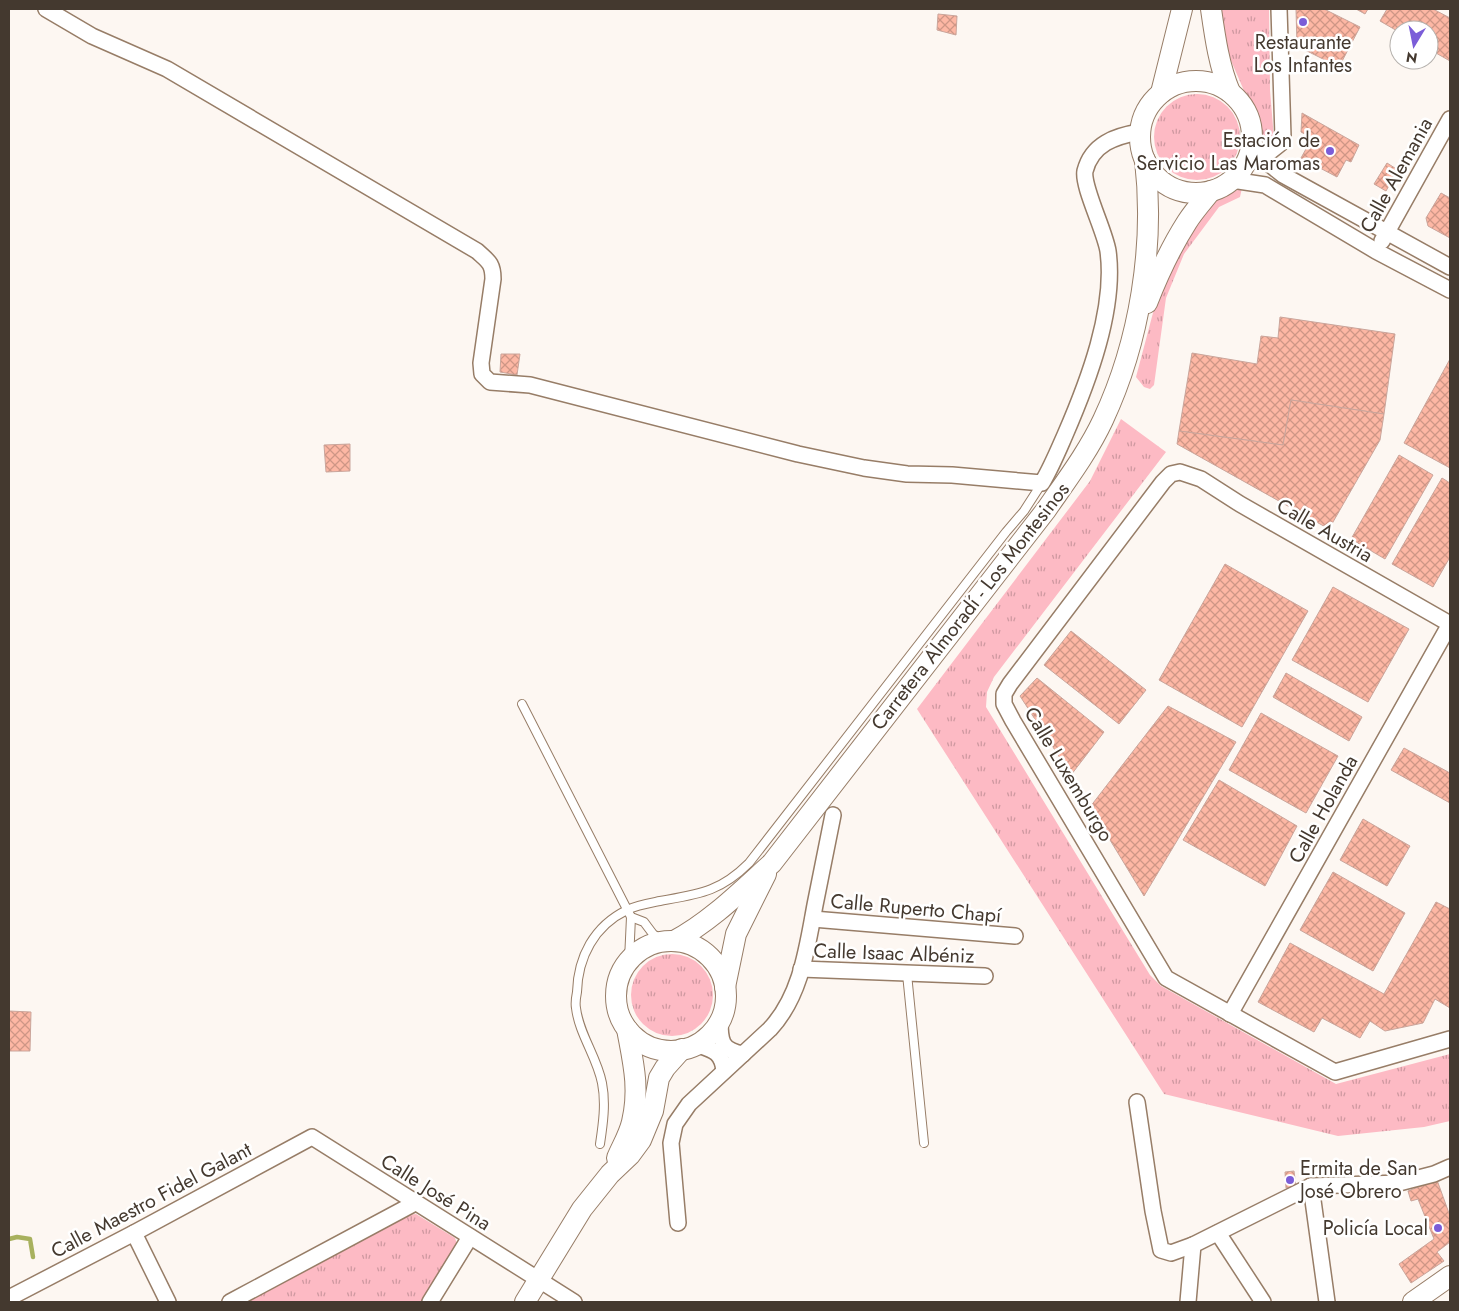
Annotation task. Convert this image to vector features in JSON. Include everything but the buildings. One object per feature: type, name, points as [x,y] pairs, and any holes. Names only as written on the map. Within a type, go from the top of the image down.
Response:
[{"type":"main road","points":[[1161,93],[1182,9]]},
{"type":"main road","points":[[1211,9],[1215,40],[1224,78],[1230,92]]},
{"type":"main road","points":[[1188,81],[1203,81],[1217,85],[1230,92],[1240,102],[1251,126],[1252,140],[1246,162],[1232,180],[1212,191],[1192,192],[1172,188],[1161,181],[1145,160],[1140,141],[1140,132],[1146,110],[1161,93],[1174,85],[1188,81]]},
{"type":"main road","name":"Carretera Almoradí - Los Montesinos","points":[[1135,330],[1144,267],[1148,191],[1145,160]]},
{"type":"main road","name":"Carretera Almoradí - Los Montesinos","points":[[669,941],[687,934],[738,894],[772,863],[1057,495],[1083,456],[1102,421],[1124,368],[1135,330],[1159,273],[1188,220],[1212,191]]},
{"type":"main road","name":"Carretera Almoradí - Los Montesinos","points":[[725,988],[736,934],[772,863]]},
{"type":"main road","points":[[525,1302],[582,1209],[641,1140],[653,1111],[659,1078],[665,1068],[689,1047],[706,1038],[720,1020],[726,999],[725,988],[719,970],[708,955],[692,945],[669,941],[645,948],[629,960],[618,979],[616,994],[618,1010],[627,1029],[636,1076],[635,1104],[632,1122],[610,1174]]},
{"type":"main road","points":[[627,1029],[636,1038],[658,1049],[689,1047]]},
{"type":"main road","points":[[1413,1302],[1450,1276]]},
{"type":"street","points":[[46,9],[92,36],[167,68],[477,251],[489,261],[493,268],[494,279],[481,363],[482,374],[490,382],[530,385],[788,451],[864,468],[907,474],[952,475],[1042,483],[1071,421],[1094,362],[1108,292],[1108,249],[1087,189],[1085,174],[1092,154],[1100,146],[1122,135],[1140,132]]},
{"type":"street","points":[[1262,158],[1281,144],[1283,136],[1279,9]]},
{"type":"street","name":"Calle Alemania","points":[[1376,251],[1450,119]]},
{"type":"street","points":[[1252,140],[1262,158],[1283,175],[1450,267]]},
{"type":"street","points":[[1232,180],[1265,185],[1376,251],[1450,290]]},
{"type":"street","name":"Calle Austria","points":[[1180,472],[1201,479],[1240,504],[1450,624]]},
{"type":"street","name":"Calle Luxemburgo","points":[[1180,472],[1170,474],[1163,482],[1034,651],[1004,694],[1004,704],[1166,978],[1335,1072],[1450,1039]]},
{"type":"street","name":"Calle Holanda","points":[[1230,1014],[1450,624]]},
{"type":"street","points":[[678,1223],[671,1143],[675,1124],[689,1104],[780,1018],[791,998],[802,970],[833,815]]},
{"type":"street","name":"Calle Ruperto Chapí","points":[[813,919],[1015,936]]},
{"type":"street","name":"Calle Isaac Albéniz","points":[[802,970],[985,976]]},
{"type":"street","points":[[720,1020],[720,1033],[723,1045],[727,1049],[743,1054]]},
{"type":"street","points":[[689,1047],[712,1050],[720,1056],[724,1071]]},
{"type":"street","points":[[1138,1102],[1153,1211],[1161,1250],[1171,1252],[1193,1245],[1311,1186],[1398,1184],[1434,1174],[1450,1167]]},
{"type":"street","name":"Calle José Pina","points":[[312,1137],[574,1302]]},
{"type":"street","name":"Calle Maestro Fidel Galant","points":[[9,1298],[312,1137]]},
{"type":"street","points":[[1311,1186],[1327,1302]]},
{"type":"street","points":[[230,1302],[415,1203]]},
{"type":"street","points":[[134,1233],[168,1302]]},
{"type":"street","points":[[1218,1233],[1263,1302]]},
{"type":"street","points":[[430,1302],[470,1236]]},
{"type":"street","points":[[1188,1302],[1193,1245]]},
{"type":"lane","points":[[600,1144],[604,1110],[602,1083],[584,1036],[576,1007],[577,977],[585,951],[598,932],[610,921],[648,904],[706,892],[730,880],[749,863],[1024,511],[1042,483]]},
{"type":"lane","points":[[522,704],[630,913],[629,960]]},
{"type":"lane","points":[[630,913],[644,922],[653,934],[669,941]]},
{"type":"lane","points":[[907,974],[924,1143]]},
{"type":"green space","points":[[1221,9],[1269,9],[1270,90],[1274,139],[1264,144],[1258,123],[1229,56]]},
{"type":"green space","points":[[1197,94],[1221,101],[1233,113],[1240,137],[1233,161],[1221,173],[1197,180],[1173,173],[1161,161],[1154,137],[1161,113],[1173,101]]},
{"type":"green space","points":[[1242,188],[1240,197],[1219,207],[1184,254],[1166,298],[1154,385],[1150,389],[1144,387],[1136,377],[1158,294],[1186,235],[1212,201]]},
{"type":"green space","points":[[1121,419],[1166,452],[994,677],[987,692],[986,707],[1150,975],[1161,986],[1336,1084],[1450,1054],[1450,1121],[1424,1127],[1338,1136],[1164,1094],[917,709],[1090,481]]},
{"type":"green space","points":[[672,954],[688,957],[701,966],[710,979],[713,995],[710,1011],[701,1024],[688,1033],[672,1036],[656,1033],[643,1024],[634,1011],[631,995],[634,979],[643,966],[656,957]]},
{"type":"green space","points":[[416,1214],[455,1238],[457,1244],[455,1251],[421,1302],[246,1302],[408,1215]]},
{"type":"waterway","points":[[9,1239],[17,1237],[30,1239],[33,1257]]},
{"type":"place","name":"Restaurante Los Infantes","points":[[1303,22]]},
{"type":"place","name":"Estación de Servicio Las Maromas","points":[[1330,151]]},
{"type":"place","name":"Ermita de San José Obrero","points":[[1290,1180]]},
{"type":"place","name":"Policía Local","points":[[1438,1228]]}]
